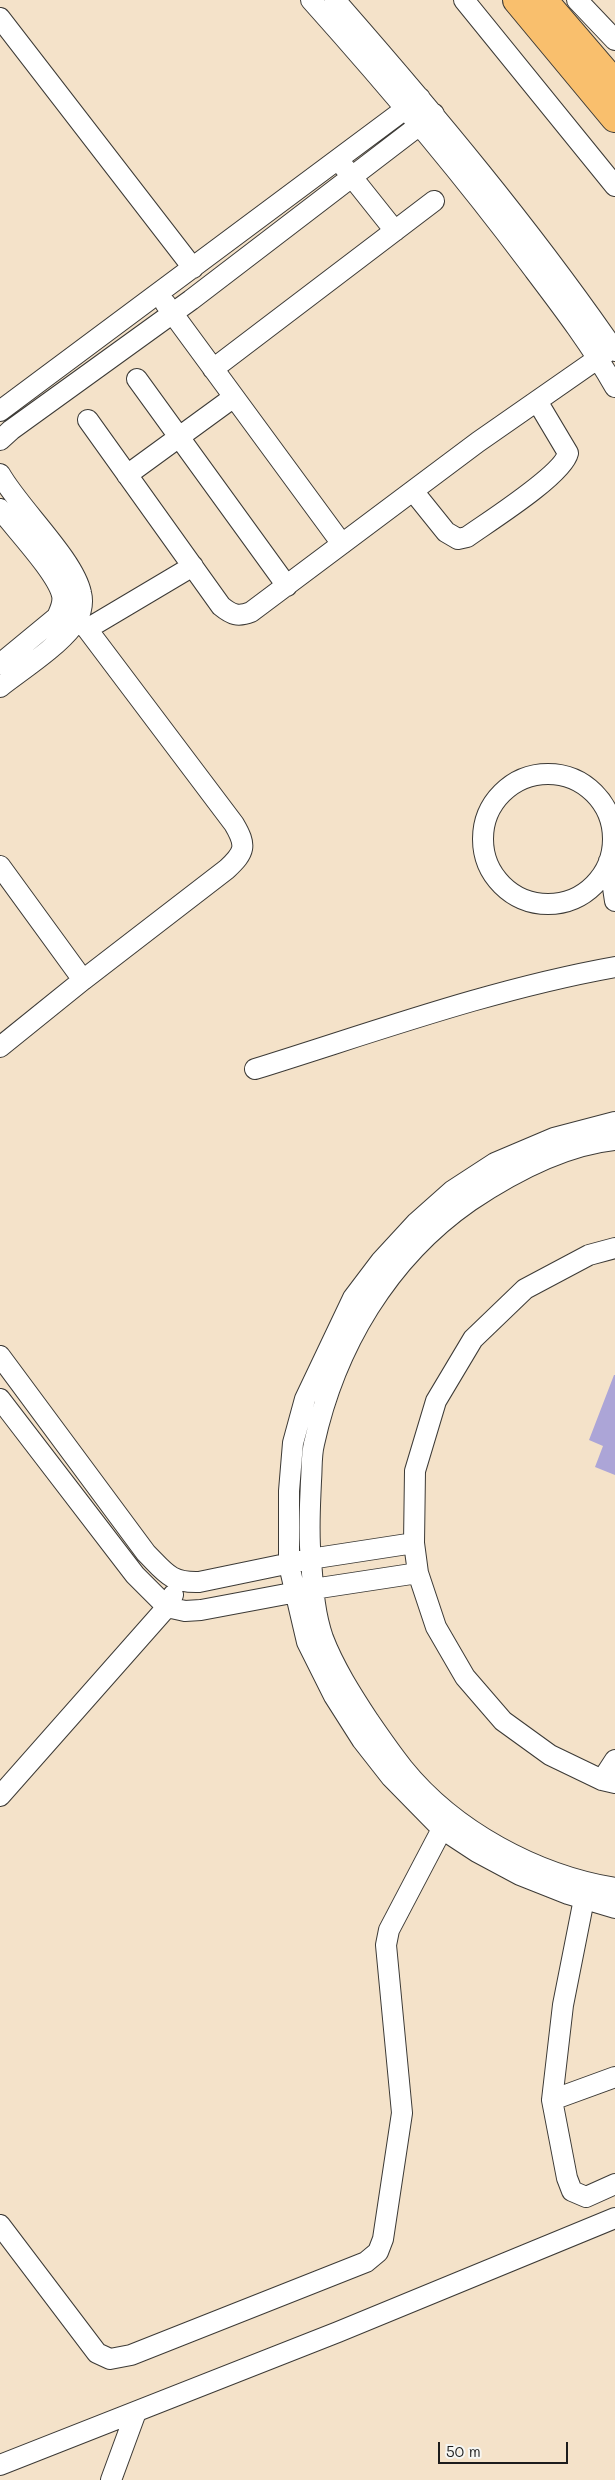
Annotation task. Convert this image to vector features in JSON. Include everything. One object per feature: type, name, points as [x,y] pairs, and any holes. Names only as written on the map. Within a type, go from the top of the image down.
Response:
[{"type":"highway","points":[[517,0],[615,118]]},
{"type":"highway","points":[[543,0],[612,72]]},
{"type":"street","points":[[311,0],[413,104],[576,297],[608,353],[615,387]]},
{"type":"street","points":[[335,0],[413,104]]},
{"type":"street","points":[[464,0],[615,186]]},
{"type":"street","points":[[577,0],[615,40]]},
{"type":"street","points":[[3,28],[192,268]]},
{"type":"street","points":[[0,411],[413,104]]},
{"type":"street","points":[[0,440],[11,430],[174,313],[427,120]]},
{"type":"street","points":[[338,160],[394,231]]},
{"type":"street","points":[[213,369],[434,201]]},
{"type":"street","points":[[158,294],[174,313],[342,544]]},
{"type":"street","points":[[88,420],[222,606],[235,616],[251,612],[537,400],[608,353]]},
{"type":"street","points":[[137,379],[286,586]]},
{"type":"street","points":[[128,475],[234,397]]},
{"type":"street","points":[[412,491],[446,532],[458,540],[467,537],[555,474],[567,460],[568,454],[537,400]]},
{"type":"street","points":[[0,474],[21,505],[65,561],[77,581],[82,594],[82,609],[61,639],[0,687]]},
{"type":"street","points":[[0,509],[59,587],[75,619],[234,824],[242,838],[244,848],[238,858],[227,869],[83,980],[0,1048]]},
{"type":"street","points":[[0,664],[48,626],[75,619],[193,566]]},
{"type":"street","points":[[539,774],[560,775],[579,782],[610,806],[613,847],[609,861],[597,882],[582,895],[564,902],[545,904],[524,899],[506,888],[492,872],[484,852],[484,831],[490,810],[502,793],[519,781],[539,774]]},
{"type":"street","points":[[609,861],[615,900]]},
{"type":"street","points":[[0,866],[83,980]]},
{"type":"street","points":[[255,1069],[552,978],[615,967]]},
{"type":"street","points":[[615,1122],[554,1138],[495,1163],[452,1191],[416,1223],[380,1261],[352,1298],[305,1399],[293,1443],[289,1491],[289,1565],[315,1609],[323,1638],[338,1670],[381,1739],[404,1770],[427,1792],[478,1834],[523,1859],[565,1876],[615,1888]]},
{"type":"street","points":[[615,1140],[560,1154],[535,1164],[490,1188],[443,1220],[408,1254],[377,1293],[350,1340],[328,1391],[313,1446],[309,1523],[310,1559],[304,1591],[307,1642],[334,1696],[362,1740],[391,1777],[442,1829],[477,1852],[520,1875],[584,1899],[615,1908]]},
{"type":"street","points":[[615,1248],[589,1255],[525,1289],[473,1340],[436,1401],[415,1471],[414,1543],[418,1572],[436,1627],[465,1677],[497,1714],[550,1755],[608,1781],[615,1760]]},
{"type":"street","points":[[0,1356],[146,1552],[167,1574],[180,1582],[199,1582],[289,1565],[310,1559],[414,1543]]},
{"type":"street","points":[[0,1399],[129,1568],[166,1607],[185,1611],[201,1610],[418,1572]]},
{"type":"street","points":[[0,1796],[166,1607],[180,1582]]},
{"type":"street","points":[[0,2224],[98,2352],[110,2359],[131,2355],[366,2262],[378,2252],[383,2239],[402,2113],[401,2084],[386,1945],[389,1930],[442,1829]]},
{"type":"street","points":[[584,1899],[563,2005],[552,2100],[566,2178],[572,2191],[586,2196],[615,2184]]},
{"type":"street","points":[[552,2100],[615,2077]]},
{"type":"street","points":[[0,2465],[338,2332],[615,2218]]},
{"type":"street","points":[[111,2480],[136,2412]]},
{"type":"building","points":[[614,1375],[615,1475],[595,1467],[603,1446],[589,1440]]}]
